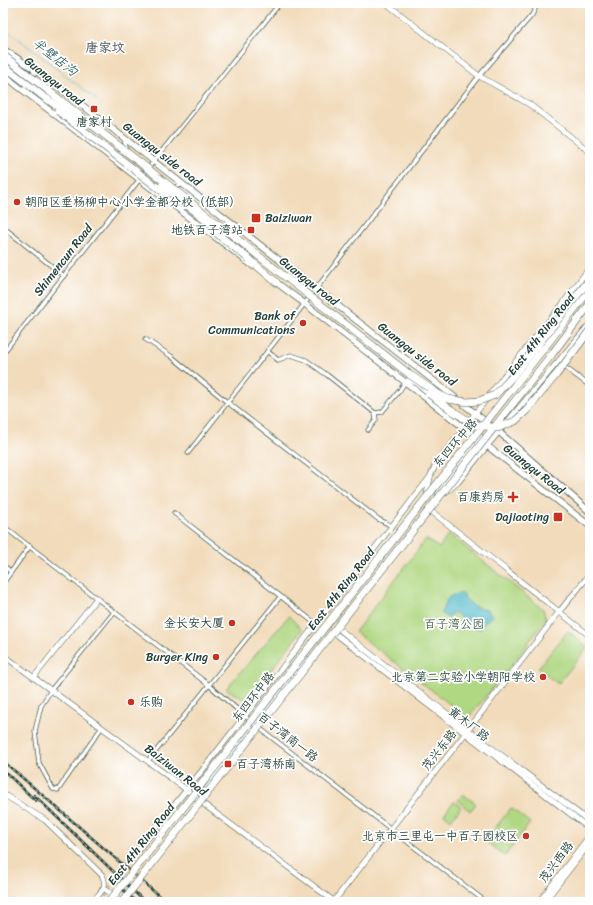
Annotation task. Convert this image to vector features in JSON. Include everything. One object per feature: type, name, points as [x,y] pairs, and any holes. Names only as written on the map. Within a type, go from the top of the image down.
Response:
[{"type":"highway","name":"Guangqu road","points":[[4,53],[43,87],[409,374],[448,399],[478,402],[495,395],[513,376],[590,279]]},
{"type":"highway","name":"Guangqu road","points":[[3,65],[44,97],[81,122],[450,410],[474,424],[498,428],[515,421],[532,404],[556,375],[590,330]]},
{"type":"highway","points":[[43,87],[70,102],[296,278],[316,289]]},
{"type":"highway","points":[[44,97],[61,114],[249,259],[276,282]]},
{"type":"highway","name":"East 4th Ring Road","points":[[109,902],[590,289]]},
{"type":"highway","name":"East 4th Ring Road","points":[[121,902],[590,304]]},
{"type":"main road","points":[[386,3],[479,76],[529,104],[590,152]]},
{"type":"main road","name":"Guangqu side road","points":[[4,53],[40,73],[185,185],[475,414]]},
{"type":"main road","points":[[3,73],[15,84],[139,180],[305,304],[464,428]]},
{"type":"main road","name":"东四环中路","points":[[142,861],[189,792],[245,715],[430,477],[435,466],[464,428],[590,267]]},
{"type":"main road","name":"东四环中路","points":[[149,866],[261,729],[448,490],[458,482],[590,324]]},
{"type":"main road","points":[[405,382],[410,380],[417,383],[480,431],[499,432]]},
{"type":"main road","points":[[427,400],[436,400],[447,406]]},
{"type":"main road","name":"Guangqu Road","points":[[475,414],[499,432],[590,512]]},
{"type":"main road","name":"东四环中路","points":[[134,855],[249,720],[472,435],[480,431],[487,423]]},
{"type":"main road","name":"Guangqu Road","points":[[464,428],[590,526]]},
{"type":"main road","name":"东四环中路","points":[[200,802],[225,762],[435,498],[455,468],[478,439],[480,431]]},
{"type":"main road","points":[[450,464],[455,468]]},
{"type":"main road","points":[[428,493],[430,477]]},
{"type":"main road","points":[[435,498],[448,490]]},
{"type":"main road","points":[[431,512],[590,636]]},
{"type":"main road","name":"茂兴东路","points":[[335,902],[391,828],[590,574]]},
{"type":"main road","points":[[34,677],[97,598]]},
{"type":"main road","points":[[339,629],[466,732],[590,822]]},
{"type":"main road","name":"黄木厂路","points":[[336,634],[466,732],[590,829]]},
{"type":"main road","name":"Baiziwan Road","points":[[3,655],[148,761],[200,802],[335,902]]},
{"type":"main road","points":[[3,794],[45,820],[102,875],[105,881],[104,888],[92,902]]},
{"type":"main road","name":"茂兴西路","points":[[539,902],[590,835]]},
{"type":"main road","name":"茂兴西路","points":[[544,902],[590,843]]},
{"type":"main road","points":[[104,888],[121,902]]},
{"type":"main road","points":[[97,902],[102,895]]},
{"type":"street","name":"Shimencun Road","points":[[3,353],[280,3]]},
{"type":"street","points":[[188,453],[305,304],[479,76],[532,15],[538,3]]},
{"type":"street","points":[[30,95],[25,86],[26,78],[32,73],[40,73]]},
{"type":"street","points":[[110,157],[124,152],[126,148],[124,138]]},
{"type":"street","points":[[170,203],[170,194],[175,187],[185,185]]},
{"type":"street","points":[[3,227],[64,276]]},
{"type":"street","points":[[145,339],[172,356],[227,402],[378,520],[392,526]]},
{"type":"street","points":[[267,352],[278,360],[292,355],[306,360],[327,375],[375,414],[376,420],[368,430]]},
{"type":"street","points":[[558,361],[590,386]]},
{"type":"street","points":[[375,414],[382,412],[405,382]]},
{"type":"street","points":[[174,513],[316,624]]},
{"type":"street","name":"百子湾南一路","points":[[3,526],[209,685],[249,720],[486,902]]},
{"type":"street","points":[[3,583],[30,546]]},
{"type":"street","points":[[3,565],[11,572]]},
{"type":"street","points":[[148,761],[280,597]]},
{"type":"street","points":[[102,727],[58,790],[53,789],[39,763],[35,731],[41,706],[51,690],[114,612]]},
{"type":"green space","name":"百子湾公园","points":[[449,534],[543,609],[546,619],[508,670],[468,718],[355,632],[426,539],[439,548]]},
{"type":"green space","points":[[289,616],[302,630],[247,701],[226,689]]},
{"type":"green space","points":[[568,631],[588,647],[558,684],[538,668]]},
{"type":"green space","points":[[463,794],[476,804],[470,811],[458,801]]},
{"type":"green space","points":[[454,801],[461,807],[451,820],[444,814]]},
{"type":"green space","points":[[511,808],[530,823],[505,856],[485,841]]},
{"type":"water","points":[[461,593],[465,595],[464,598],[474,606],[489,611],[492,616],[483,624],[481,629],[474,628],[455,613],[447,618],[441,613],[450,596]]},
{"type":"waterway","name":"半壁店沟","points":[[3,27],[97,100]]},
{"type":"tunnel","points":[[102,895],[134,855]]},
{"type":"railway","points":[[3,761],[166,902]]},
{"type":"railway","points":[[3,770],[36,801]]},
{"type":"railway","points":[[34,795],[145,902]]},
{"type":"railway","points":[[116,883],[136,902]]},
{"type":"place","name":"唐家村","points":[[94,109]]},
{"type":"place","name":"朝阳区垂杨柳中心小学金都分校（低部）","points":[[17,202]]},
{"type":"place","name":"Baiziwan","points":[[256,218]]},
{"type":"place","name":"地铁百子湾站","points":[[251,230]]},
{"type":"place","name":"Bank of Communications","points":[[303,323]]},
{"type":"place","name":"百康药房","points":[[513,497]]},
{"type":"place","name":"Dajiaoting","points":[[558,517]]},
{"type":"place","name":"金长安大厦","points":[[232,623]]},
{"type":"place","name":"Burger King","points":[[216,657]]},
{"type":"place","name":"北京第二实验小学朝阳学校","points":[[543,677]]},
{"type":"place","name":"乐购","points":[[131,702]]},
{"type":"place","name":"百子湾桥南","points":[[228,764]]},
{"type":"place","name":"北京市三里屯一中百子园校区","points":[[526,836]]},
{"type":"district","name":"唐家坟","points":[[105,47]]}]
